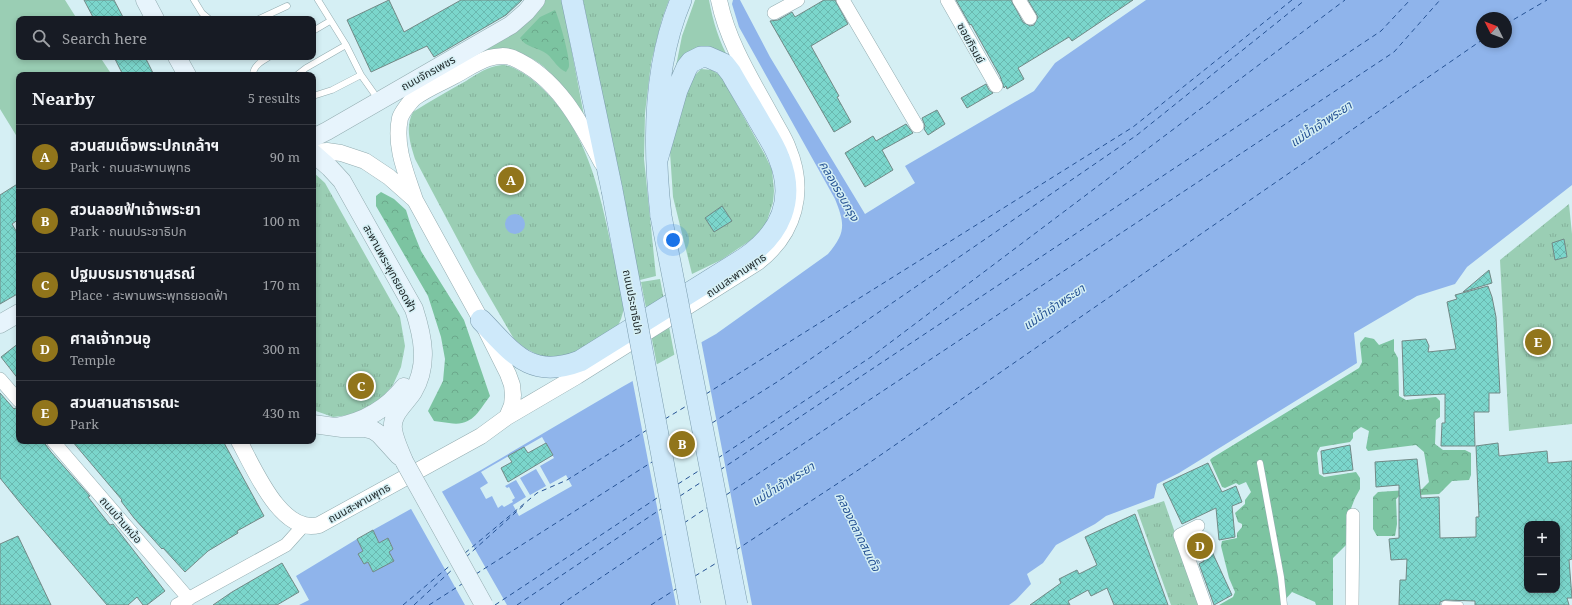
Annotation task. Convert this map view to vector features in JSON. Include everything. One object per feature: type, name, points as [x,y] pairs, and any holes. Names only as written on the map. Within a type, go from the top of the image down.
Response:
[{"type":"main road","points":[[145,0],[154,16]]},
{"type":"main road","name":"ถนนจักรเพชร","points":[[316,137],[327,132],[378,100],[511,25],[526,12],[536,0]]},
{"type":"main road","name":"ถนนประชาธิปก","points":[[572,0],[610,183],[690,605]]},
{"type":"main road","points":[[681,0],[668,39],[661,71],[658,102],[656,176],[661,216],[736,605]]},
{"type":"main road","points":[[481,320],[516,356],[528,363],[548,368],[570,365],[580,361],[745,258],[764,244],[778,225],[785,203],[786,192],[783,168],[773,145],[731,73],[724,64],[715,59],[701,58],[691,62],[687,67],[677,90],[657,160]]},
{"type":"main road","points":[[179,60],[185,72]]},
{"type":"main road","name":"สะพานพระพุทธยอดฟ้า","points":[[316,156],[342,181],[414,309],[421,331],[424,349],[423,364],[418,382],[396,415],[392,428],[404,461],[484,605]]},
{"type":"main road","points":[[0,324],[16,315]]},
{"type":"main road","points":[[336,427],[359,421],[373,414],[385,406],[398,394],[404,387],[412,370],[421,331]]},
{"type":"main road","name":"สะพานพระพุทธยอดฟ้า","points":[[316,424],[365,428],[373,430],[391,446],[404,461]]},
{"type":"street","name":"ถนนสะพานพุทธ","points":[[303,526],[311,527],[328,521],[481,436],[507,417],[584,372],[758,262],[769,253],[787,230],[792,219],[796,194],[794,170],[789,148],[733,44],[723,20],[719,0]]},
{"type":"street","points":[[774,13],[798,0]]},
{"type":"street","points":[[843,0],[917,126]]},
{"type":"street","name":"ซอยภิรมย์","points":[[947,0],[996,86]]},
{"type":"street","points":[[1019,0],[1030,18]]},
{"type":"street","points":[[507,417],[512,405],[512,385],[481,320],[415,200],[404,170],[399,148],[398,137],[401,116],[413,99],[490,57],[512,57],[533,69],[544,78],[564,100],[578,121],[610,183]]},
{"type":"street","points":[[316,153],[327,151],[341,153],[365,161],[390,177],[415,200]]},
{"type":"street","points":[[0,379],[16,398]]},
{"type":"street","name":"ถนนบ้านหม้อ","points":[[56,444],[189,599]]},
{"type":"street","points":[[177,605],[286,545],[303,526],[289,518],[274,502],[241,444]]},
{"type":"street","points":[[1352,605],[1353,514]]},
{"type":"street","points":[[1198,526],[1180,535],[1205,605]]},
{"type":"lane","points":[[194,0],[206,16]]},
{"type":"lane","points":[[318,0],[346,45],[361,75],[378,100]]},
{"type":"lane","points":[[265,16],[287,6]]},
{"type":"lane","points":[[316,29],[330,21]]},
{"type":"lane","points":[[301,72],[346,45]]},
{"type":"lane","points":[[253,72],[258,64],[264,60]]},
{"type":"lane","points":[[316,95],[332,90],[361,75]]},
{"type":"lane","points":[[1260,463],[1281,577],[1284,605]]},
{"type":"lane","points":[[1445,604],[1460,605]]},
{"type":"green space","points":[[0,0],[65,0],[75,16],[16,16],[16,60],[102,60],[110,72],[16,72],[16,135],[0,109]]},
{"type":"green space","points":[[545,0],[562,0],[585,121],[562,86],[543,66],[520,53],[503,50],[484,51],[516,28]]},
{"type":"green space","points":[[583,0],[669,0],[662,19],[651,63],[645,113],[644,159],[656,276],[620,285],[625,305],[615,332],[606,342],[556,359],[538,355],[525,348],[514,339],[475,272],[415,159],[409,135],[409,123],[413,112],[483,71],[502,65],[518,70],[534,81],[552,98],[567,117],[579,138],[596,182],[613,254],[633,250]]},
{"type":"green space","points":[[695,0],[709,0],[717,31],[730,61],[685,57],[676,66],[682,36]]},
{"type":"green space","points":[[555,10],[568,55],[569,66],[566,72],[558,67],[547,54],[525,44],[520,38],[540,17]]},
{"type":"green space","points":[[701,69],[712,70],[721,76],[772,170],[774,191],[773,202],[766,224],[754,238],[721,260],[692,274],[673,197],[670,152],[674,127],[691,79]]},
{"type":"green space","points":[[316,175],[325,183],[400,317],[405,346],[401,367],[393,385],[380,400],[358,414],[333,417],[316,411]]},
{"type":"green space","points":[[381,192],[394,199],[406,210],[421,251],[464,320],[490,396],[474,417],[463,423],[457,424],[434,421],[428,411],[443,381],[445,359],[441,337],[428,296],[376,206],[376,196]]},
{"type":"green space","points":[[1569,204],[1572,234],[1572,424],[1509,431],[1500,260]]},
{"type":"green space","points":[[660,279],[722,605],[703,605],[641,282]]},
{"type":"green space","points":[[1365,337],[1374,339],[1379,345],[1394,339],[1394,351],[1398,358],[1399,396],[1406,400],[1436,397],[1440,401],[1440,417],[1436,420],[1435,444],[1443,450],[1465,450],[1471,453],[1471,475],[1469,480],[1452,481],[1439,494],[1399,496],[1396,499],[1397,524],[1395,536],[1377,536],[1373,529],[1373,497],[1378,492],[1422,489],[1429,482],[1424,452],[1416,445],[1368,451],[1366,448],[1369,431],[1361,427],[1353,433],[1353,438],[1350,442],[1320,447],[1317,453],[1319,474],[1324,477],[1356,472],[1360,478],[1360,489],[1350,511],[1347,544],[1333,558],[1333,605],[1316,605],[1315,602],[1292,592],[1283,602],[1286,605],[1219,605],[1233,597],[1235,592],[1229,578],[1221,546],[1222,541],[1237,538],[1237,533],[1242,527],[1242,524],[1238,522],[1235,513],[1245,504],[1245,500],[1251,492],[1246,482],[1239,485],[1236,483],[1225,488],[1222,487],[1210,460],[1359,368],[1362,362],[1360,343]]},
{"type":"green space","points":[[1164,501],[1200,605],[1171,605],[1137,510]]},
{"type":"water","points":[[733,0],[740,0],[770,57],[865,214],[915,183],[905,166],[1034,91],[1055,63],[1146,0],[1572,0],[1572,185],[1467,267],[1455,284],[1417,296],[1354,333],[1357,363],[1179,473],[1157,484],[1154,498],[1106,516],[1095,524],[1056,545],[1043,563],[1027,574],[1031,584],[1016,600],[1009,605],[299,605],[309,600],[296,576],[357,539],[363,551],[359,554],[364,564],[368,562],[373,572],[385,554],[393,549],[388,539],[379,543],[373,530],[481,470],[622,387],[716,334],[828,254],[834,247],[841,234],[842,228],[841,215],[835,199],[739,27],[732,4]]},
{"type":"water","points":[[511,214],[519,214],[525,220],[525,228],[519,234],[511,234],[505,228],[505,220]]},
{"type":"pier","points":[[701,340],[752,605],[676,605],[632,378]]},
{"type":"pier","points":[[542,437],[554,458],[540,466],[550,484],[566,475],[572,486],[519,516],[513,505],[526,497],[516,480],[505,486],[507,488],[509,487],[515,498],[512,500],[513,502],[504,507],[502,505],[498,508],[492,496],[486,499],[480,488],[488,483],[481,472]],"holes":[[[536,469],[546,486],[530,495],[520,478]]]},
{"type":"pier","points":[[441,490],[507,605],[465,605],[410,507]]},
{"type":"building","points":[[84,0],[114,0],[122,16],[92,16]]},
{"type":"building","points":[[389,0],[404,32],[461,0],[522,0],[506,15],[434,57],[427,46],[371,72],[347,20]]},
{"type":"building","points":[[824,0],[835,0],[848,24],[811,46],[839,96],[837,97],[851,122],[834,132],[770,21],[778,20],[792,12],[795,17]]},
{"type":"building","points":[[956,0],[1011,0],[1023,22],[1030,26],[1034,25],[1038,17],[1028,0],[1133,0],[1072,41],[1069,37],[1018,68],[1024,79],[1007,89],[1006,86],[1004,88],[1000,76]]},
{"type":"building","points":[[116,60],[146,60],[152,72],[122,72]]},
{"type":"building","points":[[986,84],[989,90],[993,93],[967,108],[961,98]]},
{"type":"building","points":[[937,110],[945,124],[928,135],[924,129],[925,126],[922,118]]},
{"type":"building","points":[[906,124],[913,133],[882,150],[893,170],[865,187],[845,153],[873,136],[876,141]]},
{"type":"building","points":[[16,185],[16,221],[12,224],[16,231],[16,295],[0,304],[0,195]]},
{"type":"building","points":[[722,206],[732,221],[714,232],[705,218]]},
{"type":"building","points":[[1564,239],[1567,257],[1555,260],[1552,243]]},
{"type":"building","points":[[1489,270],[1492,283],[1463,292]]},
{"type":"building","points":[[1488,286],[1496,317],[1500,393],[1489,393],[1489,412],[1474,412],[1475,446],[1441,446],[1442,423],[1445,423],[1445,394],[1404,396],[1402,341],[1426,339],[1429,346],[1428,352],[1456,349],[1447,302],[1457,299],[1455,295]]},
{"type":"building","points":[[16,345],[16,376],[1,357]]},
{"type":"building","points":[[0,393],[14,409],[16,408],[16,444],[45,444],[90,496],[88,497],[110,525],[113,524],[165,591],[147,605],[143,605],[137,597],[128,605],[107,605],[0,478]]},
{"type":"building","points":[[546,443],[553,455],[508,482],[501,468],[512,462],[508,456],[524,447],[528,453]]},
{"type":"building","points":[[1498,443],[1499,456],[1547,451],[1548,463],[1572,461],[1572,559],[1569,560],[1572,598],[1567,598],[1569,605],[1475,605],[1475,601],[1445,600],[1440,602],[1440,605],[1399,605],[1400,580],[1406,580],[1407,559],[1391,560],[1389,539],[1399,538],[1399,485],[1376,487],[1375,462],[1417,459],[1421,498],[1439,497],[1440,538],[1476,537],[1476,517],[1479,517],[1476,446]]},
{"type":"building","points":[[75,444],[225,444],[264,516],[237,531],[238,533],[208,551],[185,572],[134,518],[121,501],[122,500]]},
{"type":"building","points":[[1350,445],[1353,470],[1323,474],[1321,451]]},
{"type":"building","points":[[1208,463],[1222,492],[1236,486],[1242,502],[1232,506],[1235,537],[1219,540],[1216,508],[1182,524],[1163,484]]},
{"type":"building","points":[[1135,514],[1168,605],[1114,605],[1107,588],[1091,596],[1088,590],[1068,601],[1070,605],[1030,605],[1061,583],[1059,579],[1077,570],[1079,574],[1097,565],[1085,537]]},
{"type":"building","points":[[373,530],[379,543],[388,538],[393,549],[389,552],[394,561],[373,572],[368,562],[364,564],[358,554],[363,551],[357,539]]},
{"type":"building","points":[[18,536],[51,605],[0,605],[0,544]]},
{"type":"building","points":[[1208,543],[1232,595],[1214,605],[1199,564],[1204,561],[1198,548]]},
{"type":"building","points":[[282,563],[299,592],[277,605],[213,605],[232,592]]},
{"type":"ferry route","points":[[706,394],[1133,127],[1292,0]]},
{"type":"ferry route","points":[[712,423],[777,382],[1137,135],[1305,0]]},
{"type":"ferry route","points":[[718,458],[871,357],[1345,0]]},
{"type":"ferry route","points":[[720,470],[1381,31],[1410,0]]},
{"type":"ferry route","points":[[726,495],[1394,52],[1440,0]]},
{"type":"ferry route","points":[[1512,20],[1547,0]]},
{"type":"ferry route","points":[[736,550],[869,463],[1476,44]]},
{"type":"ferry route","points":[[665,419],[688,405]]},
{"type":"ferry route","points":[[465,553],[537,493],[567,480],[647,430]]},
{"type":"ferry route","points":[[672,449],[694,435]]},
{"type":"ferry route","points":[[476,574],[652,462]]},
{"type":"ferry route","points":[[678,484],[700,470]]},
{"type":"ferry route","points":[[680,496],[703,481]]},
{"type":"ferry route","points":[[495,605],[660,496]]},
{"type":"ferry route","points":[[466,557],[525,504]]},
{"type":"ferry route","points":[[684,523],[708,507]]},
{"type":"ferry route","points":[[517,605],[661,509]]},
{"type":"ferry route","points":[[560,605],[666,534]]},
{"type":"ferry route","points":[[695,576],[718,562]]},
{"type":"ferry route","points":[[403,605],[452,564]]},
{"type":"ferry route","points":[[414,605],[454,568]]},
{"type":"ferry route","points":[[429,605],[462,584]]},
{"type":"ferry route","points":[[651,605],[676,589]]},
{"type":"place","name":"สวนสมเด็จพระปกเกล้าฯ","points":[[511,180]]},
{"type":"place","name":"สวนสานสาธารณะ","points":[[1538,342]]},
{"type":"place","name":"ปฐมบรมราชานุสรณ์","points":[[361,386]]},
{"type":"place","name":"สวนลอยฟ้าเจ้าพระยา","points":[[682,444]]},
{"type":"place","name":"ศาลเจ้ากวนอู","points":[[1200,546]]},
{"type":"water label","name":"แม่น้ำเจ้าพระยา","points":[[1321,124]]},
{"type":"water label","name":"คลองรอบกรุง","points":[[839,191]]},
{"type":"water label","name":"แม่น้ำเจ้าพระยา","points":[[1054,307]]},
{"type":"water label","name":"แม่น้ำเจ้าพระยา","points":[[783,484]]},
{"type":"water label","name":"คลองตลาดสมเด็จ","points":[[858,532]]}]
